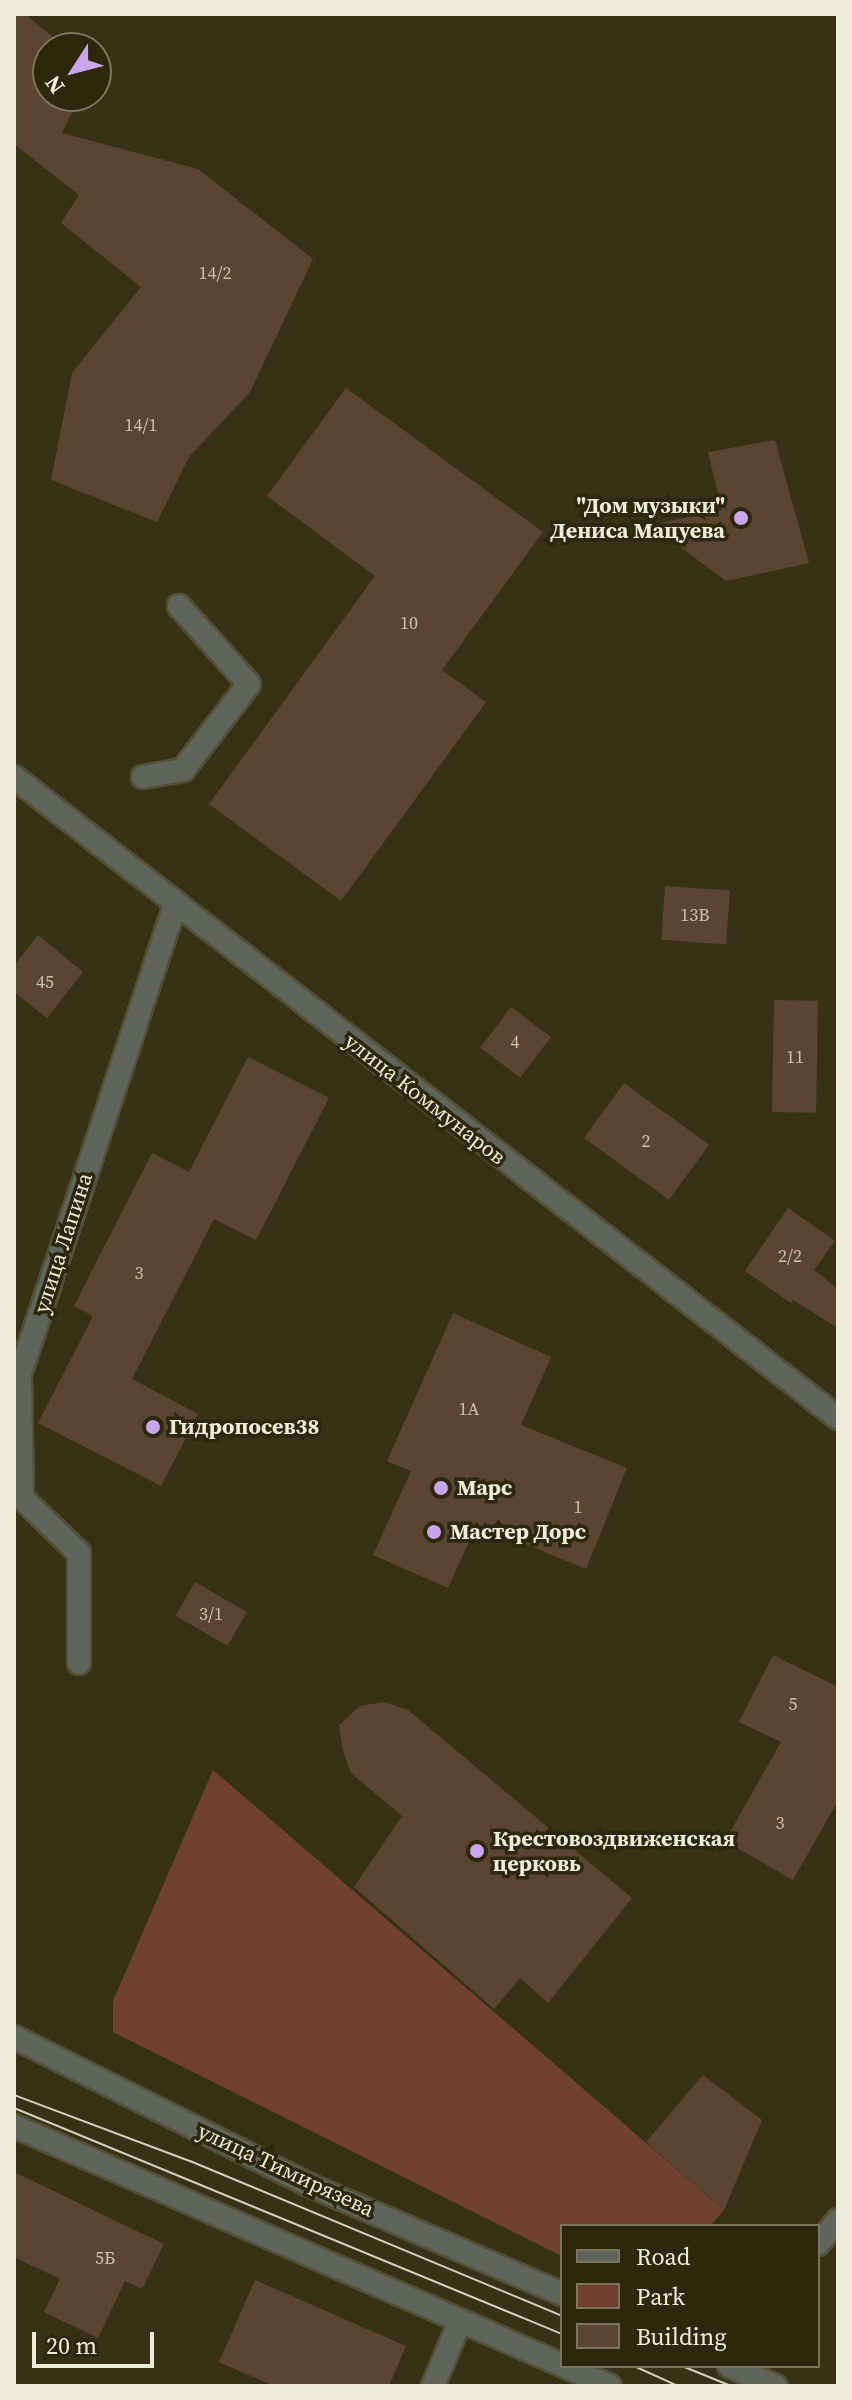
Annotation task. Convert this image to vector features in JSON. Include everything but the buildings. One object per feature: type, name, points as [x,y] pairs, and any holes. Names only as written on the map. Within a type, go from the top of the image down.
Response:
[{"type":"street","points":[[143,777],[183,770],[249,684],[179,606]]},
{"type":"street","name":"улица Коммунаров","points":[[14,777],[175,906],[838,1418]]},
{"type":"street","name":"улица Лапина","points":[[79,1663],[79,1553],[22,1498],[20,1374],[175,906]]},
{"type":"street","name":"улица Тимирязева","points":[[14,2037],[307,2184],[560,2293]]},
{"type":"street","points":[[14,2126],[560,2365]]},
{"type":"street","points":[[820,2242],[838,2220]]},
{"type":"street","points":[[433,2386],[460,2321]]},
{"type":"street","points":[[568,2368],[610,2386]]},
{"type":"street","points":[[734,2368],[776,2386]]},
{"type":"green space","points":[[213,1770],[724,2210],[712,2224],[560,2224],[560,2255],[113,2032],[113,2001]]},
{"type":"tram line","points":[[14,2095],[190,2161],[560,2315]]},
{"type":"tram line","points":[[14,2108],[560,2333]]},
{"type":"tram line","points":[[638,2368],[678,2386]]},
{"type":"tram line","points":[[687,2368],[731,2386]]},
{"type":"place","name":"\"Дом музыки\" Дениса Мацуева","points":[[741,518]]},
{"type":"place","name":"Гидропосев38","points":[[153,1427]]},
{"type":"place","name":"Марс","points":[[441,1488]]},
{"type":"place","name":"Мастер Дорс","points":[[434,1532]]},
{"type":"place","name":"Крестовоздвиженская церковь","points":[[477,1851]]}]
